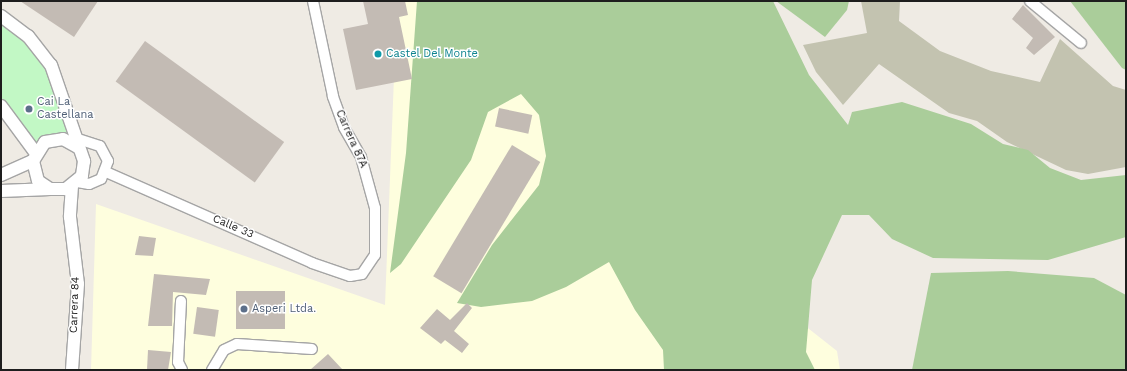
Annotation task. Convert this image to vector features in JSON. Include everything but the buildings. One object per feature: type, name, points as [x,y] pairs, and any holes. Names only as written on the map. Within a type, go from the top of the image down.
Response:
[{"type":"street","name":"Carrera 87A","points":[[313,1],[333,96],[344,127],[362,157],[374,208],[375,255],[362,274]]},
{"type":"street","points":[[1030,1],[1081,43]]},
{"type":"street","points":[[1,16],[28,36],[51,65],[84,161],[75,184]]},
{"type":"street","points":[[1,106],[34,156],[34,175],[55,189]]},
{"type":"street","points":[[1,175],[34,156],[45,142],[56,139],[69,141],[104,151],[108,161],[106,172],[95,182],[75,184],[55,189],[1,191]]},
{"type":"street","name":"Calle 33","points":[[106,172],[312,263],[350,276],[362,274]]},
{"type":"street","name":"Carrera 84","points":[[72,370],[78,284],[70,217],[75,184]]},
{"type":"street","name":"Carrera 84","points":[[55,189],[70,217]]},
{"type":"street","points":[[181,301],[178,362],[182,370]]},
{"type":"street","points":[[212,370],[224,350],[237,344],[312,349]]},
{"type":"shaded area","points":[[397,1],[469,1],[771,299],[837,351],[840,370],[91,370],[96,204],[385,305]]},
{"type":"shaded area","points":[[861,1],[900,1],[899,21],[940,51],[991,71],[1040,82],[1060,39],[1113,86],[1126,90],[1126,167],[1088,174],[1066,170],[1007,142],[977,121],[949,113],[879,64],[843,105],[816,72],[803,45],[867,33]]},
{"type":"green space","points":[[417,1],[773,1],[809,75],[848,125],[852,112],[902,102],[971,124],[1003,144],[1028,150],[1050,168],[1081,180],[1126,175],[1126,237],[1048,260],[933,258],[892,239],[869,215],[842,215],[812,280],[806,352],[815,370],[664,370],[663,350],[635,310],[609,262],[566,287],[532,301],[481,307],[457,303],[492,245],[539,185],[546,156],[539,115],[521,94],[488,112],[471,160],[401,264],[390,273],[406,153]]},
{"type":"green space","points":[[776,1],[849,1],[847,10],[825,37]]},
{"type":"green space","points":[[1070,1],[1126,1],[1126,70],[1122,68]]},
{"type":"green space","points":[[1,16],[39,48],[79,148],[56,139],[35,152],[1,107]]},
{"type":"green space","points":[[1008,271],[1094,278],[1126,295],[1126,370],[912,370],[931,273]]},
{"type":"place","name":"Castel Del Monte","points":[[378,54]]},
{"type":"place","name":"Cai La Castellana","points":[[29,109]]},
{"type":"place","name":"Asperi Ltda.","points":[[244,309]]}]
